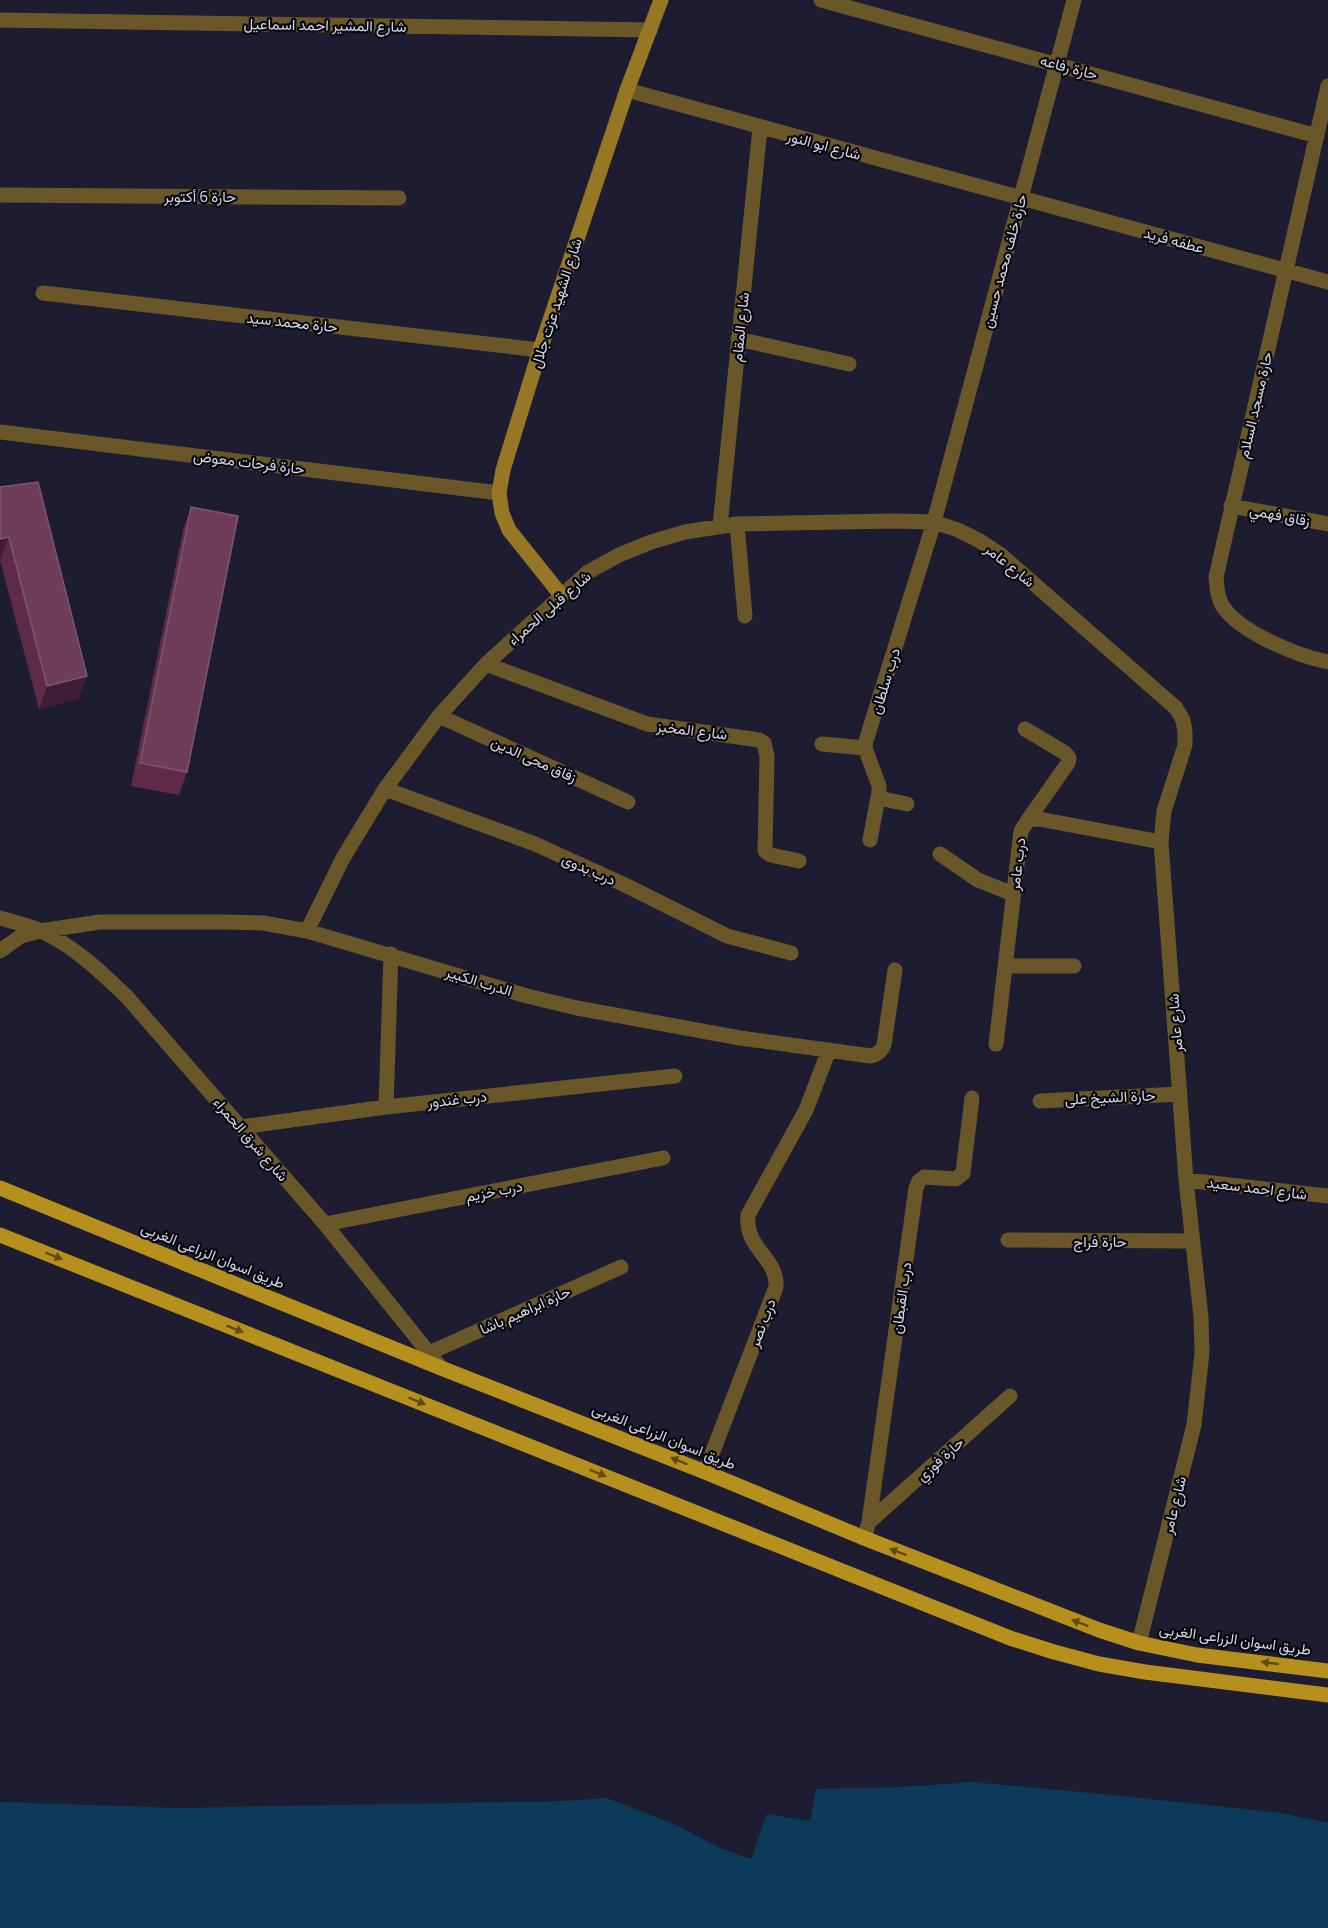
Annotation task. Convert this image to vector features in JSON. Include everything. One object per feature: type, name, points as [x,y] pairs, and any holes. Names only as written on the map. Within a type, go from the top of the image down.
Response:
[{"type":"main road","name":"طريق اسوان الزراعى الغربى","points":[[0,1188],[441,1368],[705,1472],[864,1539],[1099,1630],[1139,1643],[1197,1655],[1328,1671]]},
{"type":"main road","points":[[0,1235],[1010,1638],[1110,1666],[1328,1695]]},
{"type":"street","name":"شارع الشهيد عزت جلال","points":[[561,595],[509,530],[502,513],[499,493],[503,470],[540,350],[627,90],[661,0]]},
{"type":"street","name":"حارة رفاعه","points":[[821,0],[1317,136]]},
{"type":"street","name":"حارة خلف محمد حسين","points":[[934,522],[1074,0]]},
{"type":"street","name":"شارع المشير احمد اسماعيل","points":[[0,20],[650,30]]},
{"type":"street","name":"حارة مسجد السلام","points":[[1328,86],[1326,105],[1216,578],[1217,592],[1222,605],[1232,617],[1267,639],[1307,658],[1328,662]]},
{"type":"street","name":"شارع ابو النور","points":[[627,90],[1020,198]]},
{"type":"street","name":"شارع المقام","points":[[720,526],[760,128]]},
{"type":"street","name":"حارة 6 أكتوبر","points":[[0,195],[399,198]]},
{"type":"street","name":"عطفه فريد","points":[[1020,198],[1328,282]]},
{"type":"street","name":"حارة محمد سيد","points":[[43,293],[540,350]]},
{"type":"street","points":[[738,339],[849,364]]},
{"type":"street","name":"حارة فرحات معوض","points":[[0,432],[499,493]]},
{"type":"street","name":"زقاق فهمي","points":[[1231,506],[1328,524]]},
{"type":"street","name":"شارع قبلى الحمراء","points":[[307,931],[343,858],[385,789],[440,716],[486,664],[588,572],[619,555],[651,542],[685,532],[720,526],[893,520],[934,522]]},
{"type":"street","name":"درب سلطان","points":[[865,748],[934,522]]},
{"type":"street","name":"شارع عامر","points":[[934,522],[958,530],[980,541],[1000,555],[1176,708],[1183,720],[1185,745],[1164,811],[1161,842],[1186,1180],[1202,1353],[1196,1407],[1186,1461],[1139,1643]]},
{"type":"street","points":[[737,524],[745,616]]},
{"type":"street","name":"شارع المخبز","points":[[486,664],[647,724],[759,740],[764,744],[767,756],[765,851],[771,855],[799,861]]},
{"type":"street","name":"زقاق محى الدين","points":[[440,716],[628,802]]},
{"type":"street","points":[[1025,729],[1065,753],[1069,758],[1068,763],[1028,820]]},
{"type":"street","points":[[822,744],[865,748],[879,786],[870,840]]},
{"type":"street","name":"درب بدوى","points":[[385,789],[535,844],[625,885],[727,936],[791,953]]},
{"type":"street","points":[[878,798],[907,804]]},
{"type":"street","name":"درب عامر","points":[[996,1044],[1021,831],[1028,820],[1039,819],[1161,842]]},
{"type":"street","points":[[940,854],[978,880],[1013,894]]},
{"type":"street","points":[[0,918],[40,931]]},
{"type":"street","name":"الدرب الكبير","points":[[0,951],[21,936],[100,922],[262,923],[307,931],[527,996],[577,1008],[740,1038],[871,1056],[882,1050],[884,1044],[895,970]]},
{"type":"street","name":"شارع شرق الحمراء","points":[[40,931],[74,951],[102,972],[127,997],[325,1224],[441,1368]]},
{"type":"street","points":[[386,1107],[391,954]]},
{"type":"street","points":[[1005,966],[1074,966]]},
{"type":"street","name":"درب نصر","points":[[705,1472],[776,1287],[777,1279],[774,1270],[747,1231],[748,1215],[806,1110],[829,1050]]},
{"type":"street","name":"درب غندور","points":[[241,1127],[386,1107],[675,1076]]},
{"type":"street","name":"حارة الشيخ على","points":[[1040,1101],[1180,1094]]},
{"type":"street","name":"درب القبطان","points":[[864,1539],[869,1521],[916,1188],[924,1177],[956,1179],[963,1173],[972,1098]]},
{"type":"street","name":"درب خزيم","points":[[325,1224],[663,1158]]},
{"type":"street","name":"شارع احمد سعيد","points":[[1186,1180],[1328,1196]]},
{"type":"street","name":"حارة فراج","points":[[1008,1240],[1192,1241]]},
{"type":"street","name":"حارة ابراهيم باشا","points":[[429,1353],[621,1267]]},
{"type":"street","name":"حارة فوزي","points":[[869,1521],[1010,1396]]},
{"type":"water","points":[[972,1782],[1282,1813],[1328,1823],[1328,1928],[0,1928],[0,1802],[178,1808],[564,1801],[607,1798],[676,1825],[720,1848],[751,1859],[767,1814],[810,1821],[816,1789],[903,1787]]},
{"type":"building","points":[[38,482],[87,676],[47,686],[9,537],[0,539],[0,487]]},
{"type":"building","points":[[191,507],[238,516],[187,772],[140,763]]}]
